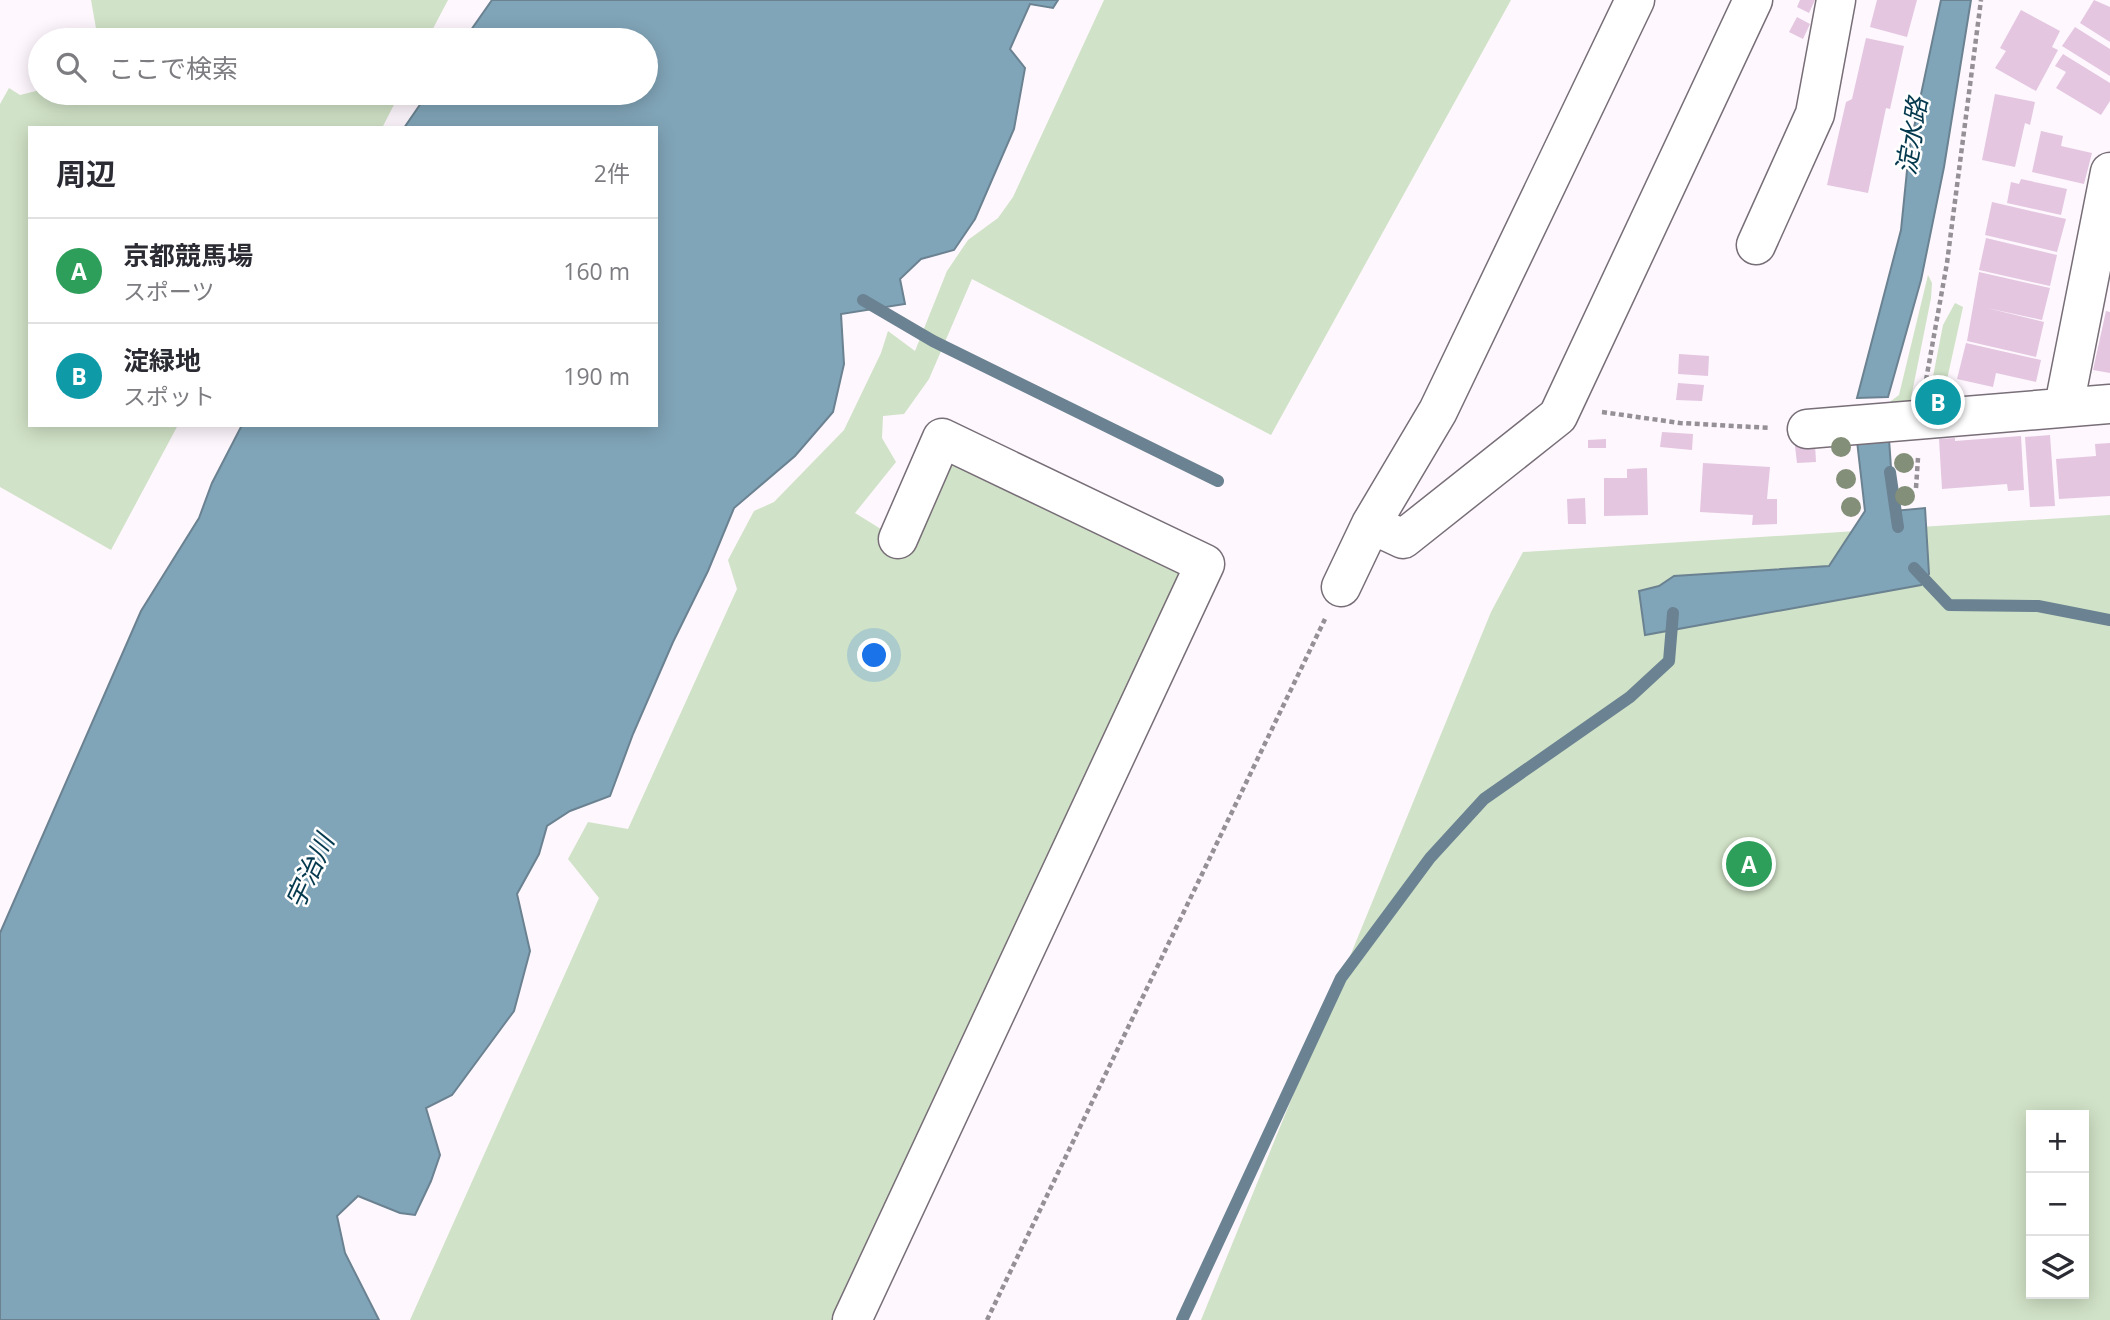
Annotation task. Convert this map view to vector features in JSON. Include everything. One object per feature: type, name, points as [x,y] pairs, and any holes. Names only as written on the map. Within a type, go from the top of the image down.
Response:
[{"type":"street","points":[[1340,587],[1371,524],[1438,411],[1635,0]]},
{"type":"street","points":[[1371,524],[1403,539],[1558,416],[1753,0]]},
{"type":"street","points":[[1756,245],[1815,114],[1836,0]]},
{"type":"street","points":[[2064,406],[2110,172]]},
{"type":"street","points":[[1807,429],[2110,404]]},
{"type":"street","points":[[852,1320],[1205,564],[942,438],[898,539]]},
{"type":"path","points":[[1891,422],[1947,263],[1982,0]]},
{"type":"path","points":[[1564,403],[1593,411],[1680,423],[1807,429]]},
{"type":"path","points":[[987,1320],[1340,587]]},
{"type":"green space","points":[[91,0],[448,0],[433,28],[96,28]]},
{"type":"green space","points":[[1104,0],[1511,0],[1271,435],[972,279],[929,379],[904,414],[883,416],[882,438],[896,462],[855,513],[897,539],[942,438],[1205,564],[852,1320],[410,1320],[599,898],[568,859],[588,822],[628,829],[737,589],[728,560],[754,511],[774,502],[844,430],[881,353],[888,331],[915,351],[947,271],[968,240],[998,218],[1013,197]]},
{"type":"green space","points":[[9,88],[20,95],[28,93],[28,105],[394,105],[383,126],[28,126],[28,427],[177,427],[111,550],[0,487],[0,104]]},
{"type":"green space","points":[[1928,275],[1932,283],[1931,298],[1908,413],[1886,414],[1891,401],[1899,395]]},
{"type":"green space","points":[[1955,303],[1963,307],[1944,393],[1930,392],[1943,325]]},
{"type":"green space","points":[[2110,515],[2110,1320],[1201,1320],[1491,612],[1523,552]]},
{"type":"water","name":"宇治川","points":[[492,0],[1058,0],[1053,8],[1030,4],[1010,49],[1025,68],[1014,129],[975,219],[954,250],[921,259],[900,279],[905,304],[841,314],[844,364],[833,412],[795,456],[734,508],[633,734],[610,796],[570,811],[547,826],[539,854],[517,894],[530,951],[514,1011],[452,1095],[426,1108],[440,1155],[415,1215],[400,1213],[358,1196],[337,1216],[345,1253],[379,1320],[0,1320],[0,933],[141,611],[199,518],[212,483],[241,427],[658,427],[658,126],[405,126],[420,105],[658,105],[658,28],[472,28]]},
{"type":"water","points":[[1941,0],[1971,0],[1944,167],[1921,280],[1888,397],[1857,398],[1901,230],[1909,151]]},
{"type":"water","points":[[1889,439],[1894,511],[1925,508],[1929,574],[1921,585],[1645,635],[1639,591],[1659,586],[1674,576],[1829,566],[1865,511],[1857,441]]},
{"type":"building","points":[[1800,0],[1815,0],[1809,13],[1797,7]]},
{"type":"building","points":[[1877,0],[1917,0],[1907,37],[1870,27]]},
{"type":"building","points":[[2094,0],[2110,7],[2110,42],[2080,23]]},
{"type":"building","points":[[2021,10],[2060,31],[2052,47],[2058,50],[2036,91],[1995,68],[2006,51],[2000,48]]},
{"type":"building","points":[[1797,17],[1810,24],[1803,39],[1789,32]]},
{"type":"building","points":[[2075,27],[2110,49],[2110,76],[2062,46]]},
{"type":"building","points":[[1866,38],[1904,46],[1890,109],[1886,108],[1868,193],[1827,185],[1846,102],[1852,99]]},
{"type":"building","points":[[2063,54],[2110,83],[2110,101],[2101,115],[2056,88],[2066,72],[2055,66]]},
{"type":"building","points":[[1995,94],[2035,102],[2030,125],[2025,123],[2015,167],[1982,160]]},
{"type":"building","points":[[2041,131],[2063,136],[2061,146],[2092,153],[2084,184],[2032,172]]},
{"type":"building","points":[[2021,179],[2067,189],[2061,215],[2007,203],[2011,182],[2019,184]]},
{"type":"building","points":[[1992,202],[2066,219],[2057,252],[1985,235]]},
{"type":"building","points":[[1986,238],[2057,255],[2050,286],[1979,270]]},
{"type":"building","points":[[1979,272],[2050,288],[2042,320],[1987,308],[2044,322],[2036,357],[1967,341]]},
{"type":"building","points":[[2106,311],[2110,312],[2110,373],[2093,370]]},
{"type":"building","points":[[1966,343],[2041,360],[2036,382],[1996,373],[1993,387],[1957,379]]},
{"type":"building","points":[[1679,354],[1709,356],[1708,376],[1678,374]]},
{"type":"building","points":[[1678,383],[1704,385],[1702,401],[1676,400]]},
{"type":"building","points":[[1662,432],[1693,434],[1692,450],[1660,447]]},
{"type":"building","points":[[2050,435],[2055,506],[2030,507],[2025,437]]},
{"type":"building","points":[[2021,436],[2024,490],[2008,491],[2007,484],[1942,489],[1939,439],[1955,438],[1955,441]]},
{"type":"building","points":[[1606,439],[1606,448],[1588,448],[1588,440]]},
{"type":"building","points":[[2110,443],[2110,496],[2059,499],[2056,459],[2096,456],[2095,444]]},
{"type":"building","points":[[1815,444],[1816,462],[1797,463],[1795,446]]},
{"type":"building","points":[[1703,463],[1770,467],[1767,499],[1777,499],[1777,524],[1752,525],[1753,515],[1700,512]]},
{"type":"building","points":[[1647,468],[1648,515],[1604,516],[1604,478],[1627,478],[1627,469]]},
{"type":"building","points":[[1585,498],[1586,524],[1568,524],[1567,499]]},
{"type":"waterway","points":[[863,300],[933,341],[1218,481]]},
{"type":"waterway","points":[[1890,472],[1898,527]]},
{"type":"waterway","points":[[1914,568],[1949,605],[2038,606],[2110,620]]},
{"type":"waterway","points":[[1182,1320],[1341,978],[1430,858],[1484,799],[1630,697],[1669,661],[1673,613]]},
{"type":"place","name":"淀緑地","points":[[1938,402]]},
{"type":"place","name":"京都競馬場","points":[[1749,864]]},
{"type":"water label","name":"淀水路","points":[[1911,136]]}]
